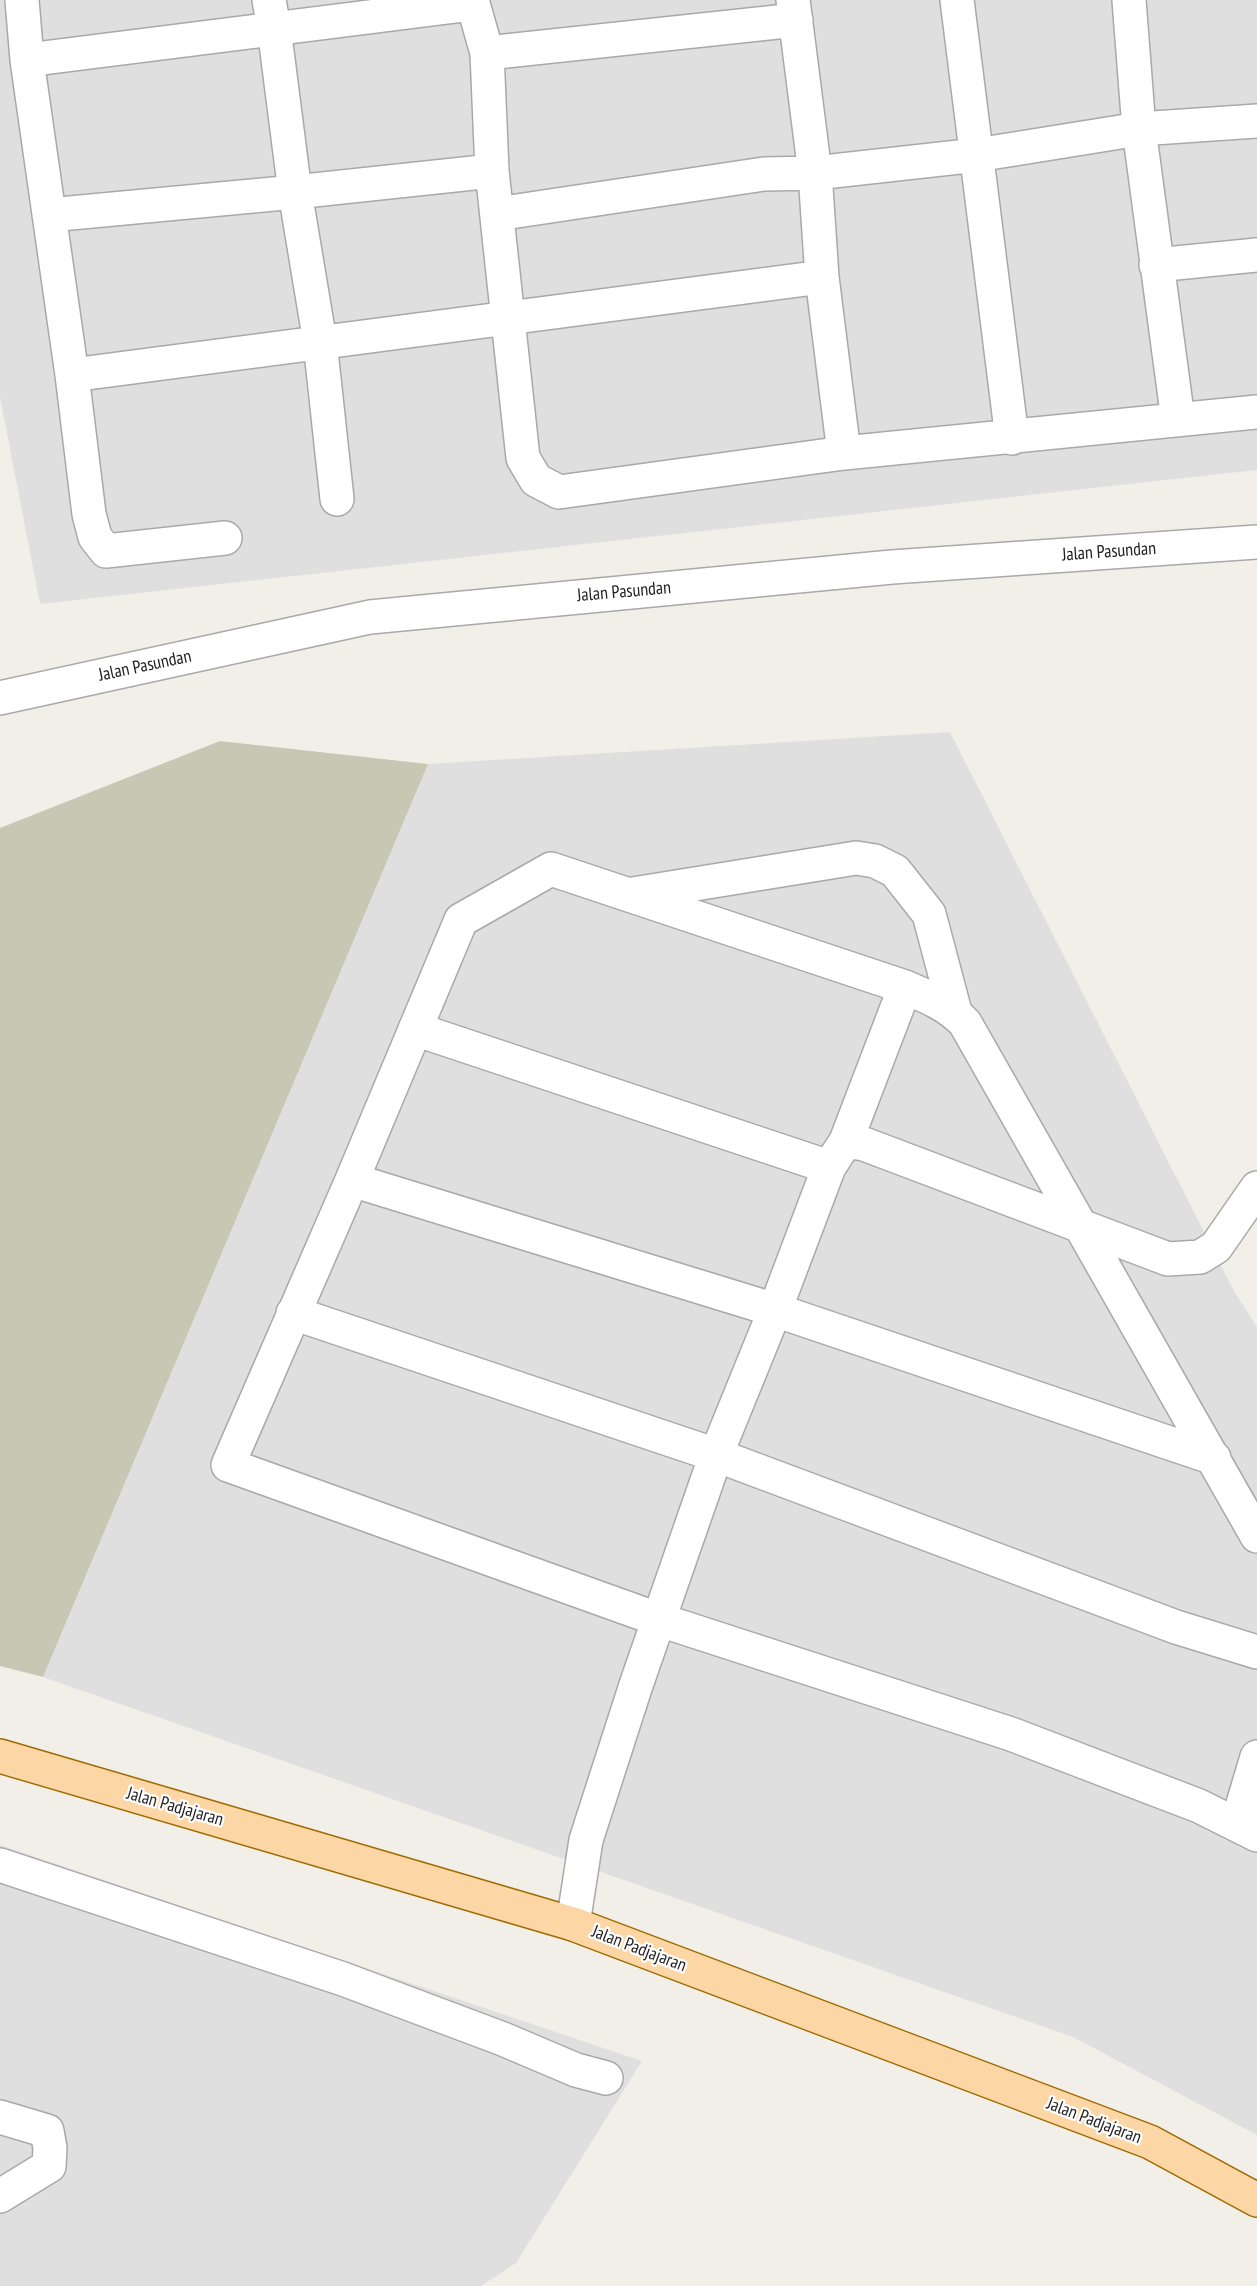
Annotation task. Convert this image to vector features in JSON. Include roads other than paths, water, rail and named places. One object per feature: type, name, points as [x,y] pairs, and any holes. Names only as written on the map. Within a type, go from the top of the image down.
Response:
[{"type":"main road","name":"Jalan Padjajaran","points":[[0,1756],[573,1924],[1150,2142],[1257,2200]]},
{"type":"street","points":[[22,0],[27,60],[72,375],[89,514],[95,537],[106,551],[225,538]]},
{"type":"street","points":[[957,0],[1012,438]]},
{"type":"street","points":[[1129,0],[1140,129],[1178,420]]},
{"type":"street","points":[[27,60],[271,14],[472,2],[487,53],[492,171],[523,458],[536,480],[559,492],[844,453],[1257,412]]},
{"type":"street","points":[[487,53],[794,10],[815,172],[822,277],[844,453]]},
{"type":"street","points":[[271,14],[295,192],[320,342],[337,499]]},
{"type":"street","points":[[497,214],[764,174],[815,172],[977,155],[1140,129],[1257,121]]},
{"type":"street","points":[[49,215],[492,171]]},
{"type":"street","points":[[1156,265],[1257,255]]},
{"type":"street","points":[[72,375],[822,277]]},
{"type":"street","name":"Jalan Pasundan","points":[[0,698],[370,617],[892,567],[1257,542]]},
{"type":"street","points":[[628,895],[856,858],[875,861],[895,872],[929,914],[955,1012]]},
{"type":"street","points":[[1257,1536],[1082,1226],[965,1023],[955,1012],[937,1000],[905,987],[551,869],[462,920],[228,1465],[660,1620],[1011,1734],[1199,1806],[1247,1830],[1257,1757]]},
{"type":"street","points":[[573,1924],[586,1840],[636,1685],[716,1455],[905,987]]},
{"type":"street","points":[[415,1029],[838,1154],[864,1144],[1168,1259],[1200,1257],[1216,1247],[1257,1188]]},
{"type":"street","points":[[352,1180],[775,1310],[1214,1458]]},
{"type":"street","points":[[293,1313],[716,1455],[1176,1627],[1257,1652]]},
{"type":"street","points":[[0,1865],[343,1979],[503,2039],[568,2067],[606,2078]]},
{"type":"street","points":[[0,2117],[47,2131],[50,2148],[49,2166],[0,2196]]}]
